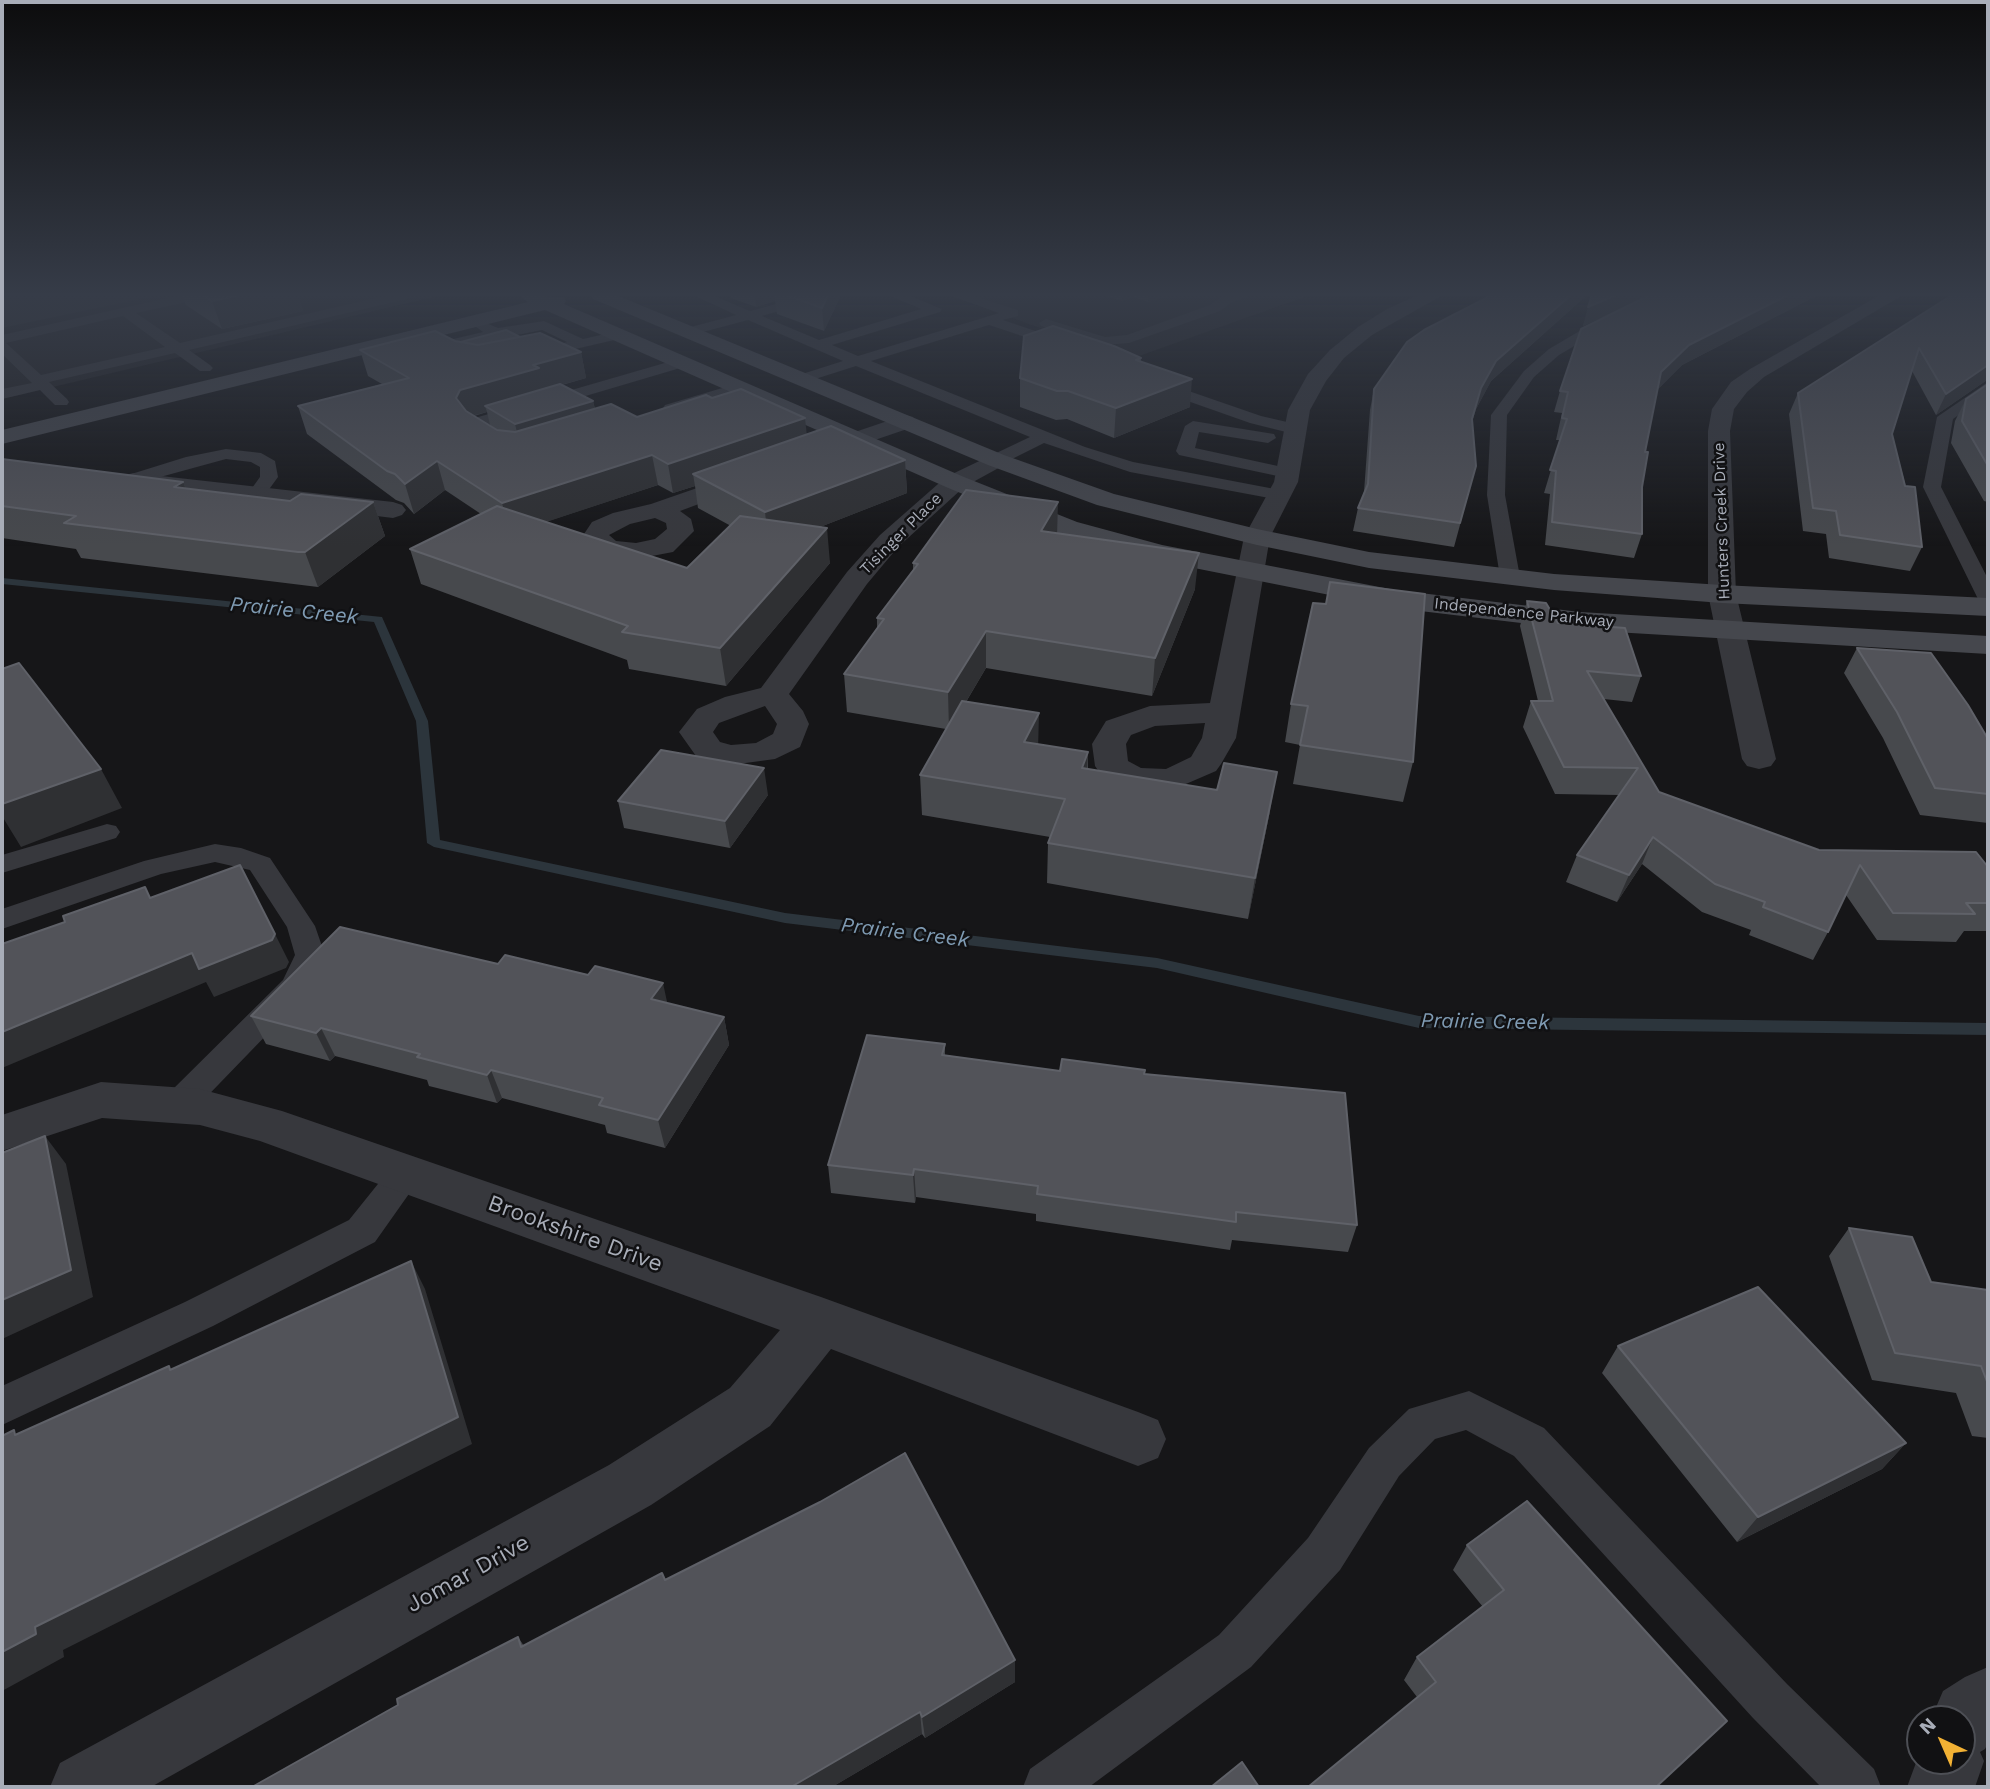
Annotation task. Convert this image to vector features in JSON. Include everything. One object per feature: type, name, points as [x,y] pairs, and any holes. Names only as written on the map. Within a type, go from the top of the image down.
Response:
[{"type":"main road","points":[[2,416],[161,378]]},
{"type":"main road","points":[[2,437],[238,378]]},
{"type":"main road","name":"Independence Parkway","points":[[718,378],[955,482],[1068,528],[1159,553],[1395,599],[1580,621],[1988,645]]},
{"type":"main road","points":[[745,390],[802,378]]},
{"type":"main road","name":"Independence Parkway","points":[[805,378],[996,460],[1105,500],[1257,537],[1369,560],[1510,576],[1722,594],[1988,607]]},
{"type":"street","points":[[1224,710],[1257,537],[1284,484],[1299,410],[1318,378]]},
{"type":"street","name":"Hunters Creek Drive","points":[[1749,378],[1739,387],[1723,409],[1719,430],[1722,594],[1759,760]]},
{"type":"street","points":[[794,461],[905,422]]},
{"type":"street","name":"Tisinger Place","points":[[772,695],[857,578],[889,541],[955,482],[996,460]]},
{"type":"street","points":[[658,510],[769,470]]},
{"type":"street","points":[[105,476],[393,510]]},
{"type":"street","name":"Brookshire Drive","points":[[2,1133],[101,1100],[200,1107],[266,1124],[821,1321],[1139,1439]]},
{"type":"street","name":"Jomar Drive","points":[[84,1787],[630,1485],[750,1407],[821,1321]]},
{"type":"lane","points":[[37,378],[61,402]]},
{"type":"lane","points":[[2,394],[55,378]]},
{"type":"lane","points":[[512,452],[481,432],[474,424],[629,378]]},
{"type":"lane","points":[[899,378],[1041,438],[1130,467],[1284,484]]},
{"type":"lane","points":[[1510,576],[1496,495],[1499,415],[1526,378]]},
{"type":"lane","points":[[1141,379],[1293,436]]},
{"type":"lane","points":[[1988,387],[1945,417],[1932,487],[1988,598]]},
{"type":"lane","points":[[649,415],[745,390]]},
{"type":"lane","points":[[1284,484],[1185,451],[1193,426],[1293,436]]},
{"type":"lane","points":[[996,460],[1041,438]]},
{"type":"lane","points":[[131,480],[192,461],[226,454],[255,457],[269,465],[269,477],[256,495]]},
{"type":"lane","points":[[2,864],[107,832]]},
{"type":"lane","points":[[2,919],[154,867],[215,853],[241,857],[261,864],[301,926],[310,955],[295,986],[178,1105]]},
{"type":"lane","points":[[2,1406],[199,1314],[362,1231],[406,1174]]},
{"type":"lane","points":[[1048,1787],[1235,1651],[1324,1554],[1384,1462],[1423,1423],[1469,1410],[1528,1442],[1770,1701],[1856,1787]]},
{"type":"shaded area","points":[[2,378],[89,378],[2,399]]},
{"type":"building","points":[[407,378],[501,378],[460,390],[456,398],[466,411],[497,430],[515,432],[611,404],[637,417],[706,395],[712,398],[741,389],[805,418],[668,464],[652,455],[502,503],[437,461],[405,484],[395,474],[387,471],[298,406]]},
{"type":"building","points":[[1021,378],[1192,379],[1116,408],[1068,391],[1057,391]]},
{"type":"building","points":[[1381,378],[1486,378],[1472,419],[1476,466],[1460,523],[1358,508],[1368,484],[1374,389]]},
{"type":"building","points":[[1564,378],[1660,378],[1645,452],[1648,452],[1642,487],[1642,534],[1552,522],[1556,471],[1550,470],[1567,419],[1562,418],[1568,392],[1560,391]]},
{"type":"building","points":[[1821,378],[1909,378],[1892,434],[1905,486],[1915,487],[1922,547],[1840,535],[1836,511],[1813,508],[1798,393]]},
{"type":"building","points":[[1937,378],[1968,378],[1946,394]]},
{"type":"building","points":[[560,384],[593,401],[515,424],[485,406]]},
{"type":"building","points":[[1988,384],[1988,466],[1962,421],[1966,399]]},
{"type":"building","points":[[831,426],[905,460],[765,512],[693,474]]},
{"type":"building","points":[[2,459],[183,482],[174,487],[290,501],[301,494],[373,502],[305,552],[298,552],[64,523],[76,516],[2,506]]},
{"type":"building","points":[[966,490],[1058,502],[1041,531],[1199,553],[1155,658],[986,631],[948,692],[844,674],[884,619],[877,618],[918,564],[913,563]]},
{"type":"building","points":[[497,506],[687,568],[740,516],[827,528],[720,648],[622,632],[628,626],[410,549]]},
{"type":"building","points":[[1330,582],[1425,594],[1413,762],[1300,745],[1308,706],[1291,704],[1313,603],[1326,604]]},
{"type":"building","points":[[1527,601],[1546,603],[1558,623],[1625,628],[1641,676],[1587,671],[1659,792],[1819,850],[1976,852],[1988,867],[1988,903],[1966,903],[1975,914],[1893,913],[1860,865],[1828,932],[1763,907],[1765,902],[1715,884],[1653,837],[1629,875],[1577,855],[1638,768],[1564,767],[1531,701],[1553,701]]},
{"type":"building","points":[[1857,648],[1931,653],[1968,705],[1988,739],[1988,794],[1935,788],[1897,712]]},
{"type":"building","points":[[19,663],[101,769],[2,804],[2,669]]},
{"type":"building","points":[[962,701],[1039,713],[1024,742],[1088,752],[1082,768],[1217,790],[1224,763],[1277,772],[1255,878],[1048,843],[1065,799],[920,775]]},
{"type":"building","points":[[661,750],[764,768],[725,821],[618,801]]},
{"type":"building","points":[[240,865],[275,934],[272,940],[199,969],[192,953],[2,1032],[2,944],[65,922],[63,916],[145,887],[150,898]]},
{"type":"building","points":[[340,927],[498,964],[505,955],[588,975],[595,966],[663,983],[651,999],[724,1017],[658,1120],[599,1105],[603,1098],[491,1070],[487,1075],[321,1028],[316,1033],[251,1016]]},
{"type":"building","points":[[867,1035],[945,1044],[942,1055],[1060,1071],[1062,1059],[1145,1070],[1144,1074],[1345,1093],[1357,1225],[1236,1212],[1236,1222],[1037,1194],[1038,1186],[914,1169],[913,1175],[828,1165]]},
{"type":"building","points":[[45,1136],[71,1270],[2,1300],[2,1153]]},
{"type":"building","points":[[1849,1228],[1912,1237],[1931,1282],[1988,1290],[1988,1384],[1981,1366],[1895,1353]]},
{"type":"building","points":[[411,1261],[458,1417],[35,1627],[36,1634],[2,1652],[2,1436],[14,1430],[15,1435],[169,1366],[170,1370]]},
{"type":"building","points":[[1758,1287],[1906,1443],[1758,1517],[1618,1346]]},
{"type":"building","points":[[905,1453],[1015,1660],[922,1717],[920,1712],[791,1787],[252,1787],[398,1705],[397,1699],[518,1637],[521,1647],[662,1573],[665,1580],[820,1502]]},
{"type":"building","points":[[1527,1501],[1727,1721],[1656,1787],[1308,1787],[1436,1682],[1417,1657],[1504,1590],[1467,1545]]},
{"type":"building","points":[[1242,1762],[1259,1787],[1211,1787]]},
{"type":"waterway","name":"Prairie Creek","points":[[2,581],[378,619],[422,721],[434,843],[785,918],[1157,963],[1419,1022],[1988,1029]]}]
